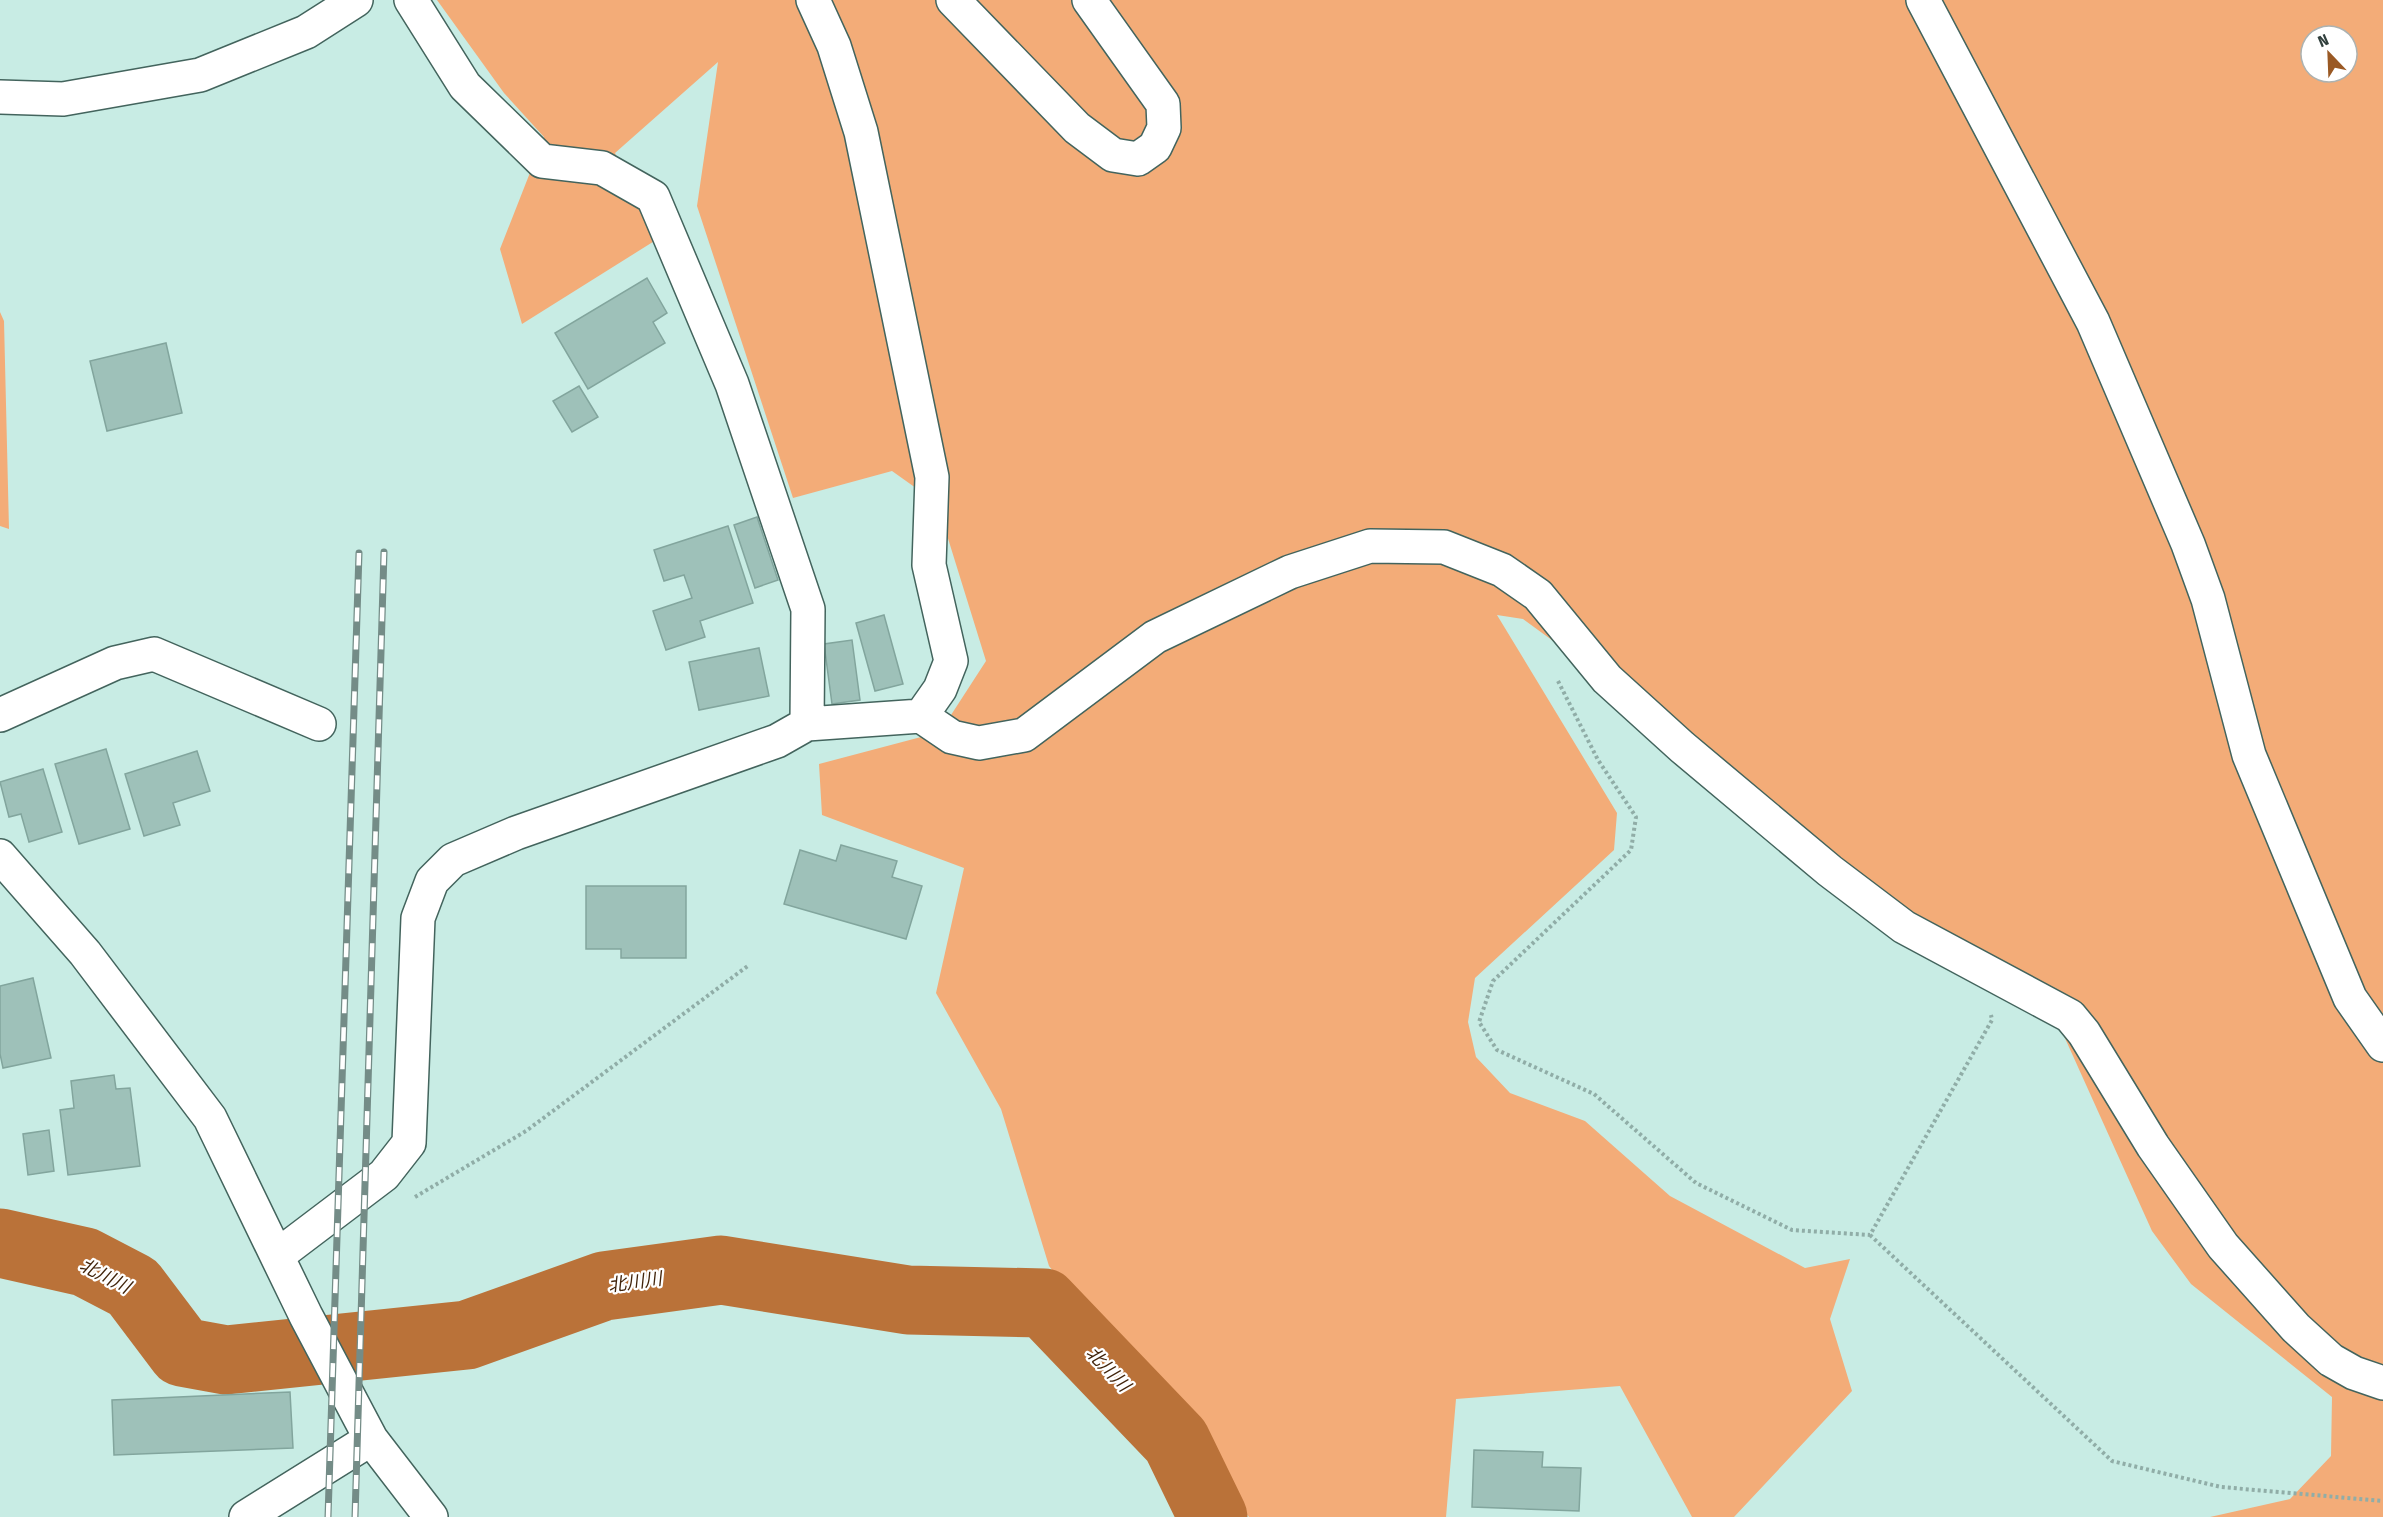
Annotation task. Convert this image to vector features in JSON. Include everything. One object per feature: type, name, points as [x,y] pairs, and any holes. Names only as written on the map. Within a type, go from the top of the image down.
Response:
[{"type":"street","points":[[0,97],[63,99],[200,75],[306,32],[357,0]]},
{"type":"street","points":[[411,0],[465,86],[542,161],[602,168],[653,196],[732,384],[808,609],[807,724]]},
{"type":"street","points":[[813,0],[834,46],[861,132],[932,477],[929,565],[951,661],[940,689],[921,716]]},
{"type":"street","points":[[953,0],[1077,128],[1113,155],[1138,159],[1155,147],[1164,128],[1163,104],[1089,0]]},
{"type":"street","points":[[1923,0],[2093,322],[2192,555],[2208,599],[2249,756],[2350,998],[2383,1045]]},
{"type":"street","points":[[277,1256],[384,1175],[409,1143],[418,918],[432,881],[453,860],[516,833],[777,741],[807,724],[921,716],[952,736],[979,743],[1024,735],[1155,637],[1290,572],[1370,546],[1444,547],[1502,570],[1538,595],[1607,679],[1682,747],[1822,864],[1904,927],[2070,1016],[2084,1033],[2153,1146],[2223,1246],[2296,1328],[2331,1360],[2354,1373],[2383,1383]]},
{"type":"street","points":[[0,715],[115,663],[154,654],[319,724]]},
{"type":"street","points":[[0,856],[85,953],[210,1118],[306,1316],[371,1439],[431,1517]]},
{"type":"street","points":[[246,1517],[371,1439]]},
{"type":"path","points":[[1556,677],[1598,760],[1636,817],[1631,850],[1493,981],[1479,1022],[1497,1050],[1594,1094],[1696,1183],[1792,1230],[1870,1234],[2112,1461],[2220,1486],[2383,1501]]},
{"type":"path","points":[[413,1198],[526,1131],[748,965]]},
{"type":"path","points":[[1870,1234],[1992,1020],[1989,971]]},
{"type":"shaded area","points":[[437,0],[2383,0],[2383,1517],[2210,1517],[2290,1499],[2331,1456],[2332,1397],[2191,1284],[2152,1231],[2050,1005],[1866,895],[1715,759],[1523,619],[1497,615],[1617,813],[1614,850],[1475,978],[1468,1022],[1476,1057],[1510,1093],[1585,1121],[1670,1196],[1805,1268],[1850,1259],[1830,1319],[1852,1391],[1734,1517],[1692,1517],[1620,1386],[1456,1399],[1446,1517],[1249,1517],[1049,1266],[1001,1109],[936,993],[964,868],[822,815],[819,764],[940,732],[986,661],[937,503],[892,471],[793,498],[697,206],[718,62],[615,153],[656,240],[522,324],[500,249],[544,137],[504,93]]},
{"type":"shaded area","points":[[0,312],[4,321],[9,529],[0,526]]},
{"type":"building","points":[[647,278],[667,313],[653,322],[665,343],[588,389],[555,333]]},
{"type":"building","points":[[166,343],[182,413],[107,431],[90,361]]},
{"type":"building","points":[[579,386],[598,417],[572,432],[553,401]]},
{"type":"building","points":[[757,517],[778,580],[755,588],[734,525]]},
{"type":"building","points":[[728,526],[753,603],[700,621],[705,637],[666,650],[653,611],[692,598],[684,575],[664,581],[654,550]]},
{"type":"building","points":[[884,615],[903,684],[875,691],[856,623]]},
{"type":"building","points":[[852,640],[860,700],[832,704],[824,644]]},
{"type":"building","points":[[759,648],[769,696],[699,710],[689,662]]},
{"type":"building","points":[[106,749],[130,829],[79,844],[55,764]]},
{"type":"building","points":[[197,751],[210,791],[173,803],[180,825],[144,836],[125,774]]},
{"type":"building","points":[[43,769],[62,832],[29,842],[21,814],[9,817],[0,782]]},
{"type":"building","points":[[841,845],[897,861],[892,877],[922,886],[906,939],[784,904],[800,850],[836,861]]},
{"type":"building","points":[[586,886],[686,886],[686,958],[621,958],[621,949],[586,949]]},
{"type":"building","points":[[33,978],[51,1058],[3,1068],[0,1054],[0,986]]},
{"type":"building","points":[[114,1075],[116,1089],[130,1088],[140,1166],[68,1175],[60,1110],[74,1108],[71,1081]]},
{"type":"building","points":[[49,1130],[54,1171],[28,1175],[23,1134]]},
{"type":"building","points":[[290,1392],[293,1448],[114,1455],[112,1400]]},
{"type":"building","points":[[1474,1450],[1543,1452],[1542,1467],[1581,1468],[1579,1511],[1472,1507]]},
{"type":"waterway","name":"北川川","points":[[0,1243],[85,1262],[133,1287],[182,1352],[226,1360],[467,1335],[604,1286],[721,1270],[908,1300],[1044,1303],[1176,1441],[1213,1517]]},
{"type":"railway","points":[[355,1517],[384,552]]},
{"type":"railway","points":[[328,1517],[359,553]]}]
